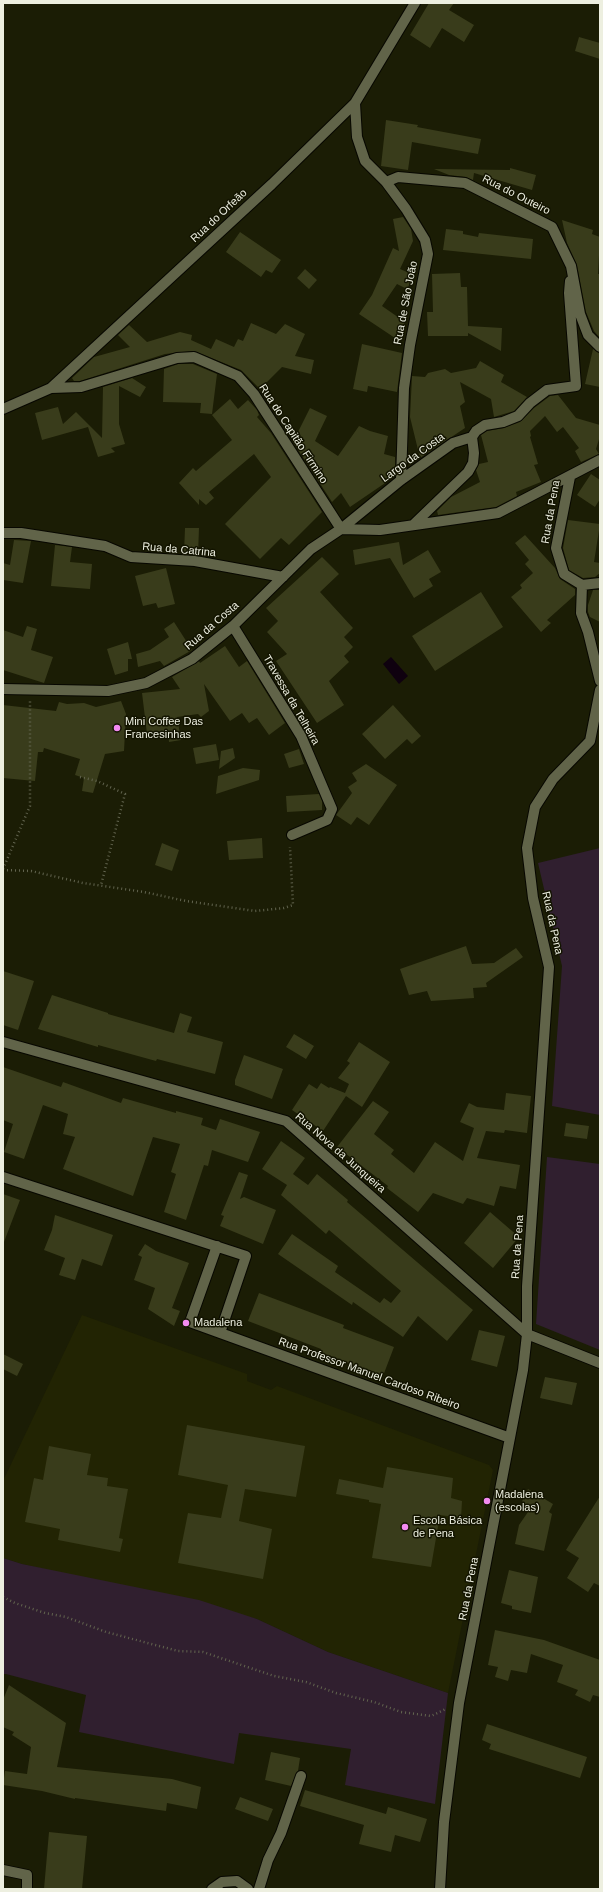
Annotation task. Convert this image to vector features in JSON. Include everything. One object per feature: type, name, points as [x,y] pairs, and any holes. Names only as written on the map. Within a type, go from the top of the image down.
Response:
[{"type":"street","name":"Rua do Orfeão","points":[[3,409],[52,388],[272,184],[355,104],[415,3]]},
{"type":"street","name":"Rua de São João","points":[[355,104],[357,137],[365,161],[386,182],[406,209],[425,240],[428,254],[410,345],[404,388],[401,480]]},
{"type":"street","name":"Rua do Outeiro","points":[[386,182],[398,177],[465,183],[552,227],[571,266],[580,314],[588,336],[600,348]]},
{"type":"street","points":[[413,525],[468,472],[473,463],[474,453],[472,437],[476,431],[485,425],[503,422],[518,416],[530,403],[547,390],[576,386],[569,293],[571,272]]},
{"type":"street","name":"Rua do Capitão Firmino","points":[[52,388],[81,387],[177,358],[194,357],[238,376],[254,394],[341,529]]},
{"type":"street","name":"Largo da Costa","points":[[341,529],[401,480],[453,443],[472,437]]},
{"type":"street","points":[[341,529],[380,530],[498,513],[570,477],[600,460]]},
{"type":"street","name":"Rua da Pena","points":[[570,477],[556,548],[564,574],[582,585]]},
{"type":"street","name":"Rua da Costa","points":[[3,690],[108,691],[146,683],[192,659],[233,626],[311,549],[341,529]]},
{"type":"street","name":"Rua da Catrina","points":[[3,533],[21,532],[105,546],[131,557],[195,561],[283,577]]},
{"type":"street","points":[[600,583],[582,585],[581,613],[588,632],[600,681]]},
{"type":"street","name":"Travessa da Telheira","points":[[233,626],[301,736],[332,809],[328,820],[292,835]]},
{"type":"street","name":"Rua da Pena","points":[[440,1889],[444,1822],[459,1703],[523,1370],[527,1334],[527,1286],[549,967],[534,898],[527,848],[535,807],[553,779],[590,742],[600,690]]},
{"type":"street","name":"Rua Nova da Junqueira","points":[[3,1042],[286,1121],[527,1334],[600,1363]]},
{"type":"street","points":[[3,1177],[246,1256],[220,1333]]},
{"type":"street","name":"Rua Professor Manuel Cardoso Ribeiro","points":[[216,1246],[190,1322],[510,1438]]},
{"type":"street","points":[[259,1889],[268,1860],[281,1833],[301,1776]]},
{"type":"street","points":[[3,1870],[27,1875],[27,1889]]},
{"type":"street","points":[[212,1889],[222,1882],[237,1881],[248,1889]]},
{"type":"path","points":[[30,691],[30,806],[3,869],[31,871],[83,883],[186,901],[255,911],[284,908],[293,905],[290,840],[292,835]]},
{"type":"path","points":[[80,776],[97,781],[125,794],[101,885]]},
{"type":"path","points":[[3,1597],[15,1603],[45,1613],[66,1617],[106,1632],[178,1651],[203,1652],[267,1674],[306,1682],[336,1693],[374,1702],[401,1712],[431,1716],[459,1703]]},
{"type":"shaded area","points":[[391,657],[408,676],[399,684],[383,664]]},
{"type":"shaded area","points":[[600,848],[600,1115],[552,1106],[562,966],[538,863]]},
{"type":"shaded area","points":[[547,1157],[600,1164],[600,1350],[536,1324]]},
{"type":"shaded area","points":[[82,1315],[247,1374],[247,1381],[271,1390],[277,1386],[489,1465],[493,1470],[448,1693],[328,1652],[257,1619],[22,1564],[3,1558],[3,1481]]},
{"type":"shaded area","points":[[3,1558],[22,1564],[199,1600],[257,1619],[328,1652],[448,1693],[435,1804],[345,1785],[351,1749],[239,1733],[234,1764],[79,1732],[86,1695],[3,1674]]},
{"type":"building","points":[[429,3],[454,3],[449,10],[474,25],[464,42],[442,28],[430,48],[410,35]]},
{"type":"building","points":[[579,37],[600,43],[600,59],[575,51]]},
{"type":"building","points":[[386,120],[418,125],[417,127],[481,139],[478,154],[412,142],[408,170],[381,166]]},
{"type":"building","points":[[510,168],[536,175],[532,190],[474,173],[473,180],[466,177],[449,175],[434,169],[510,170]]},
{"type":"building","points":[[403,217],[411,229],[413,241],[400,269],[414,275],[407,289],[397,284],[382,306],[405,322],[395,338],[359,314],[372,295],[393,248],[399,251],[393,219]]},
{"type":"building","points":[[562,220],[593,230],[592,234],[600,237],[598,274],[600,274],[600,338],[594,331],[586,312],[577,265],[567,243]]},
{"type":"building","points":[[446,229],[463,231],[463,234],[478,237],[479,233],[533,239],[531,259],[443,250]]},
{"type":"building","points":[[240,232],[281,260],[272,273],[266,270],[261,277],[226,252]]},
{"type":"building","points":[[305,269],[317,280],[309,289],[297,278]]},
{"type":"building","points":[[460,273],[461,287],[467,287],[468,326],[502,328],[501,351],[468,333],[468,336],[428,336],[427,312],[433,312],[432,274]]},
{"type":"building","points":[[251,323],[276,334],[285,324],[305,334],[295,356],[314,360],[311,374],[282,367],[260,389],[241,370],[194,351],[165,354],[80,381],[74,381],[72,378],[94,357],[130,347],[118,335],[129,325],[147,342],[180,332],[192,335],[191,340],[211,349],[216,339],[234,347],[238,339],[243,341]]},
{"type":"building","points":[[362,344],[402,353],[397,392],[368,386],[367,392],[353,389]]},
{"type":"building","points":[[593,349],[600,353],[600,387],[585,384]]},
{"type":"building","points":[[480,361],[504,375],[501,382],[527,397],[514,411],[494,417],[491,399],[460,382],[465,402],[460,406],[465,428],[420,458],[410,417],[412,376],[425,377],[428,373],[445,369],[451,373],[476,368]]},
{"type":"building","points":[[178,364],[193,364],[217,374],[212,414],[200,413],[201,403],[163,402],[164,369]]},
{"type":"building","points":[[132,378],[146,387],[140,397],[119,386],[119,424],[125,444],[111,448],[115,452],[98,457],[88,427],[42,440],[35,413],[58,407],[63,424],[76,412],[102,438],[103,387]]},
{"type":"building","points":[[558,395],[576,418],[600,425],[600,436],[596,449],[599,454],[581,462],[575,451],[579,448],[563,427],[557,432],[545,416],[530,431],[530,437],[538,464],[534,465],[541,482],[516,492],[517,496],[496,507],[438,515],[437,511],[451,497],[480,482],[476,470],[479,464],[488,462],[481,435],[487,431],[504,428],[520,422],[534,408],[550,396]]},
{"type":"building","points":[[230,399],[238,409],[248,400],[257,410],[259,415],[257,417],[271,433],[322,512],[289,545],[281,538],[260,559],[225,524],[271,477],[254,454],[209,492],[214,498],[206,505],[199,499],[199,505],[179,483],[193,468],[196,471],[232,440],[212,415]]},
{"type":"building","points":[[310,408],[327,416],[315,441],[338,456],[359,426],[388,436],[384,454],[395,457],[395,467],[391,479],[350,507],[341,493],[332,502],[293,442]]},
{"type":"building","points":[[591,474],[600,480],[600,499],[595,507],[577,495]]},
{"type":"building","points":[[568,520],[600,524],[594,562],[600,563],[600,573],[595,577],[583,578],[569,570],[563,548]]},
{"type":"building","points":[[185,528],[199,528],[198,555],[184,554]]},
{"type":"building","points":[[525,535],[555,568],[560,579],[575,589],[575,595],[547,620],[551,623],[541,632],[511,597],[522,588],[520,585],[533,573],[525,564],[529,560],[515,543]]},
{"type":"building","points":[[14,540],[31,541],[23,583],[3,580],[3,563],[10,565]]},
{"type":"building","points":[[399,542],[403,565],[428,550],[441,572],[429,579],[433,586],[414,598],[390,558],[355,565],[353,550]]},
{"type":"building","points":[[55,545],[72,547],[70,562],[92,564],[90,589],[51,586]]},
{"type":"building","points":[[322,557],[339,574],[320,592],[353,628],[344,637],[353,647],[344,656],[349,662],[329,681],[344,705],[317,723],[276,661],[287,654],[267,632],[278,621],[266,608]]},
{"type":"building","points":[[166,568],[175,604],[158,608],[156,603],[143,606],[135,576]]},
{"type":"building","points":[[593,590],[600,590],[600,622],[590,617],[588,612],[588,605]]},
{"type":"building","points":[[481,592],[503,627],[435,671],[412,636]]},
{"type":"building","points":[[174,622],[192,650],[164,666],[160,661],[138,667],[136,654],[150,650],[169,637],[164,629]]},
{"type":"building","points":[[27,626],[37,629],[31,650],[53,657],[44,683],[3,670],[3,630],[23,637]]},
{"type":"building","points":[[128,642],[132,659],[128,659],[128,671],[115,675],[107,649]]},
{"type":"building","points":[[225,646],[239,667],[247,661],[285,723],[269,735],[257,718],[249,723],[242,713],[230,721],[204,684],[209,711],[201,717],[198,714],[177,717],[181,740],[169,742],[168,732],[147,734],[142,693],[180,689],[172,677],[199,661],[200,663]]},
{"type":"building","points":[[121,701],[126,714],[124,751],[105,754],[93,793],[82,791],[84,778],[75,775],[80,759],[44,748],[43,752],[38,752],[35,781],[3,778],[3,705],[56,711],[59,702],[67,704],[84,703],[96,707]]},
{"type":"building","points":[[393,705],[421,736],[412,744],[407,739],[385,759],[362,734]]},
{"type":"building","points":[[216,744],[219,760],[196,764],[193,748]]},
{"type":"building","points":[[233,748],[235,758],[219,769],[221,751]]},
{"type":"building","points":[[299,749],[304,764],[289,768],[284,754]]},
{"type":"building","points":[[366,764],[397,785],[369,825],[357,817],[351,825],[336,815],[352,793],[348,787],[357,781],[352,773]]},
{"type":"building","points":[[243,768],[260,770],[259,780],[216,794],[218,776]]},
{"type":"building","points":[[319,794],[322,801],[322,810],[287,812],[286,796]]},
{"type":"building","points":[[262,838],[263,858],[229,860],[227,841]]},
{"type":"building","points":[[162,843],[179,850],[172,871],[155,865]]},
{"type":"building","points":[[466,946],[472,964],[494,963],[516,948],[523,957],[486,983],[487,987],[473,988],[474,998],[431,1001],[427,991],[409,995],[400,969]]},
{"type":"building","points":[[3,971],[34,981],[18,1030],[3,1025]]},
{"type":"building","points":[[52,995],[108,1014],[174,1033],[180,1013],[192,1017],[187,1032],[223,1042],[215,1074],[157,1059],[156,1061],[98,1045],[98,1047],[38,1029]]},
{"type":"building","points":[[294,1034],[314,1046],[306,1059],[286,1047]]},
{"type":"building","points":[[359,1042],[390,1062],[362,1107],[346,1096],[323,1131],[292,1110],[309,1084],[317,1089],[321,1083],[329,1088],[330,1087],[345,1093],[349,1084],[338,1078],[350,1063],[347,1061]]},
{"type":"building","points":[[244,1055],[283,1069],[272,1099],[235,1085],[235,1080]]},
{"type":"building","points":[[3,1067],[61,1087],[63,1082],[121,1103],[123,1098],[176,1113],[176,1111],[203,1118],[201,1125],[216,1130],[220,1119],[260,1132],[248,1162],[212,1150],[208,1166],[204,1165],[186,1220],[164,1212],[176,1174],[171,1172],[180,1144],[153,1137],[133,1196],[63,1169],[75,1137],[63,1134],[68,1114],[43,1105],[24,1159],[4,1152],[13,1124],[3,1120]]},
{"type":"building","points":[[506,1093],[531,1096],[527,1133],[505,1130],[504,1133],[486,1131],[477,1158],[520,1165],[516,1189],[500,1186],[494,1206],[467,1198],[463,1204],[433,1193],[418,1212],[387,1188],[388,1186],[337,1147],[373,1101],[389,1112],[374,1134],[394,1150],[391,1154],[414,1173],[435,1142],[463,1161],[474,1128],[460,1122],[469,1103],[477,1107],[504,1110]]},
{"type":"building","points":[[566,1123],[589,1126],[587,1139],[564,1136]]},
{"type":"building","points":[[281,1141],[305,1158],[293,1174],[308,1185],[317,1174],[348,1200],[347,1202],[473,1310],[447,1341],[418,1316],[403,1337],[353,1302],[352,1305],[278,1254],[292,1234],[338,1266],[335,1272],[380,1303],[384,1298],[391,1303],[401,1291],[329,1230],[326,1234],[281,1195],[287,1185],[262,1169]]},
{"type":"building","points":[[239,1172],[248,1175],[240,1199],[244,1197],[276,1210],[263,1244],[220,1226],[224,1216],[221,1215]]},
{"type":"building","points":[[3,1194],[20,1200],[4,1242],[3,1242]]},
{"type":"building","points":[[490,1212],[519,1237],[493,1268],[464,1243]]},
{"type":"building","points":[[55,1215],[113,1235],[102,1266],[82,1259],[75,1280],[59,1275],[65,1258],[44,1250],[52,1230]]},
{"type":"building","points":[[145,1244],[156,1251],[189,1263],[172,1308],[180,1311],[174,1326],[148,1309],[155,1288],[134,1280],[142,1257],[138,1255]]},
{"type":"building","points":[[259,1293],[344,1325],[343,1328],[394,1347],[383,1376],[320,1352],[321,1349],[248,1321]]},
{"type":"building","points":[[479,1330],[505,1336],[497,1367],[471,1360]]},
{"type":"building","points":[[3,1354],[23,1364],[17,1376],[3,1369]]},
{"type":"building","points":[[545,1377],[577,1383],[572,1405],[540,1398]]},
{"type":"building","points":[[187,1425],[305,1446],[296,1497],[245,1489],[239,1521],[272,1529],[263,1579],[178,1563],[188,1513],[221,1518],[228,1485],[178,1475]]},
{"type":"building","points":[[49,1446],[91,1454],[87,1475],[108,1478],[107,1486],[128,1489],[119,1538],[123,1539],[120,1552],[58,1540],[60,1529],[25,1522],[34,1478],[43,1480]]},
{"type":"building","points":[[387,1467],[453,1478],[451,1498],[462,1501],[461,1518],[440,1515],[431,1567],[372,1558],[381,1504],[369,1502],[369,1500],[336,1494],[339,1479],[383,1488]]},
{"type":"building","points":[[528,1489],[553,1504],[549,1512],[552,1514],[544,1551],[515,1544],[519,1525],[528,1512],[521,1507],[523,1498]]},
{"type":"building","points":[[600,1496],[600,1586],[594,1583],[588,1592],[567,1578],[579,1558],[566,1550]]},
{"type":"building","points":[[509,1570],[538,1577],[531,1613],[512,1609],[512,1606],[501,1603]]},
{"type":"building","points":[[495,1630],[544,1640],[600,1660],[600,1697],[593,1695],[590,1702],[575,1695],[578,1690],[557,1682],[563,1665],[531,1654],[527,1673],[511,1670],[508,1681],[495,1677],[498,1667],[488,1665]]},
{"type":"building","points":[[9,1685],[66,1723],[57,1767],[172,1779],[201,1787],[197,1809],[167,1803],[166,1811],[75,1799],[42,1791],[3,1785],[5,1771],[27,1774],[31,1747],[12,1735],[14,1732],[3,1727],[3,1700]]},
{"type":"building","points":[[487,1724],[587,1757],[580,1778],[489,1749],[491,1744],[482,1740]]},
{"type":"building","points":[[271,1752],[300,1758],[298,1771],[291,1786],[265,1780]]},
{"type":"building","points":[[305,1790],[386,1814],[388,1807],[427,1819],[420,1842],[395,1835],[391,1852],[359,1844],[364,1825],[300,1806]]},
{"type":"building","points":[[240,1797],[273,1809],[268,1821],[235,1809]]},
{"type":"building","points":[[49,1832],[87,1836],[82,1889],[44,1889]]},
{"type":"place","name":"Mini Coffee Das Francesinhas","points":[[117,728]]},
{"type":"place","name":"Madalena","points":[[186,1323]]},
{"type":"place","name":"Madalena (escolas)","points":[[487,1501]]},
{"type":"place","name":"Escola Básica de Pena","points":[[405,1527]]}]
